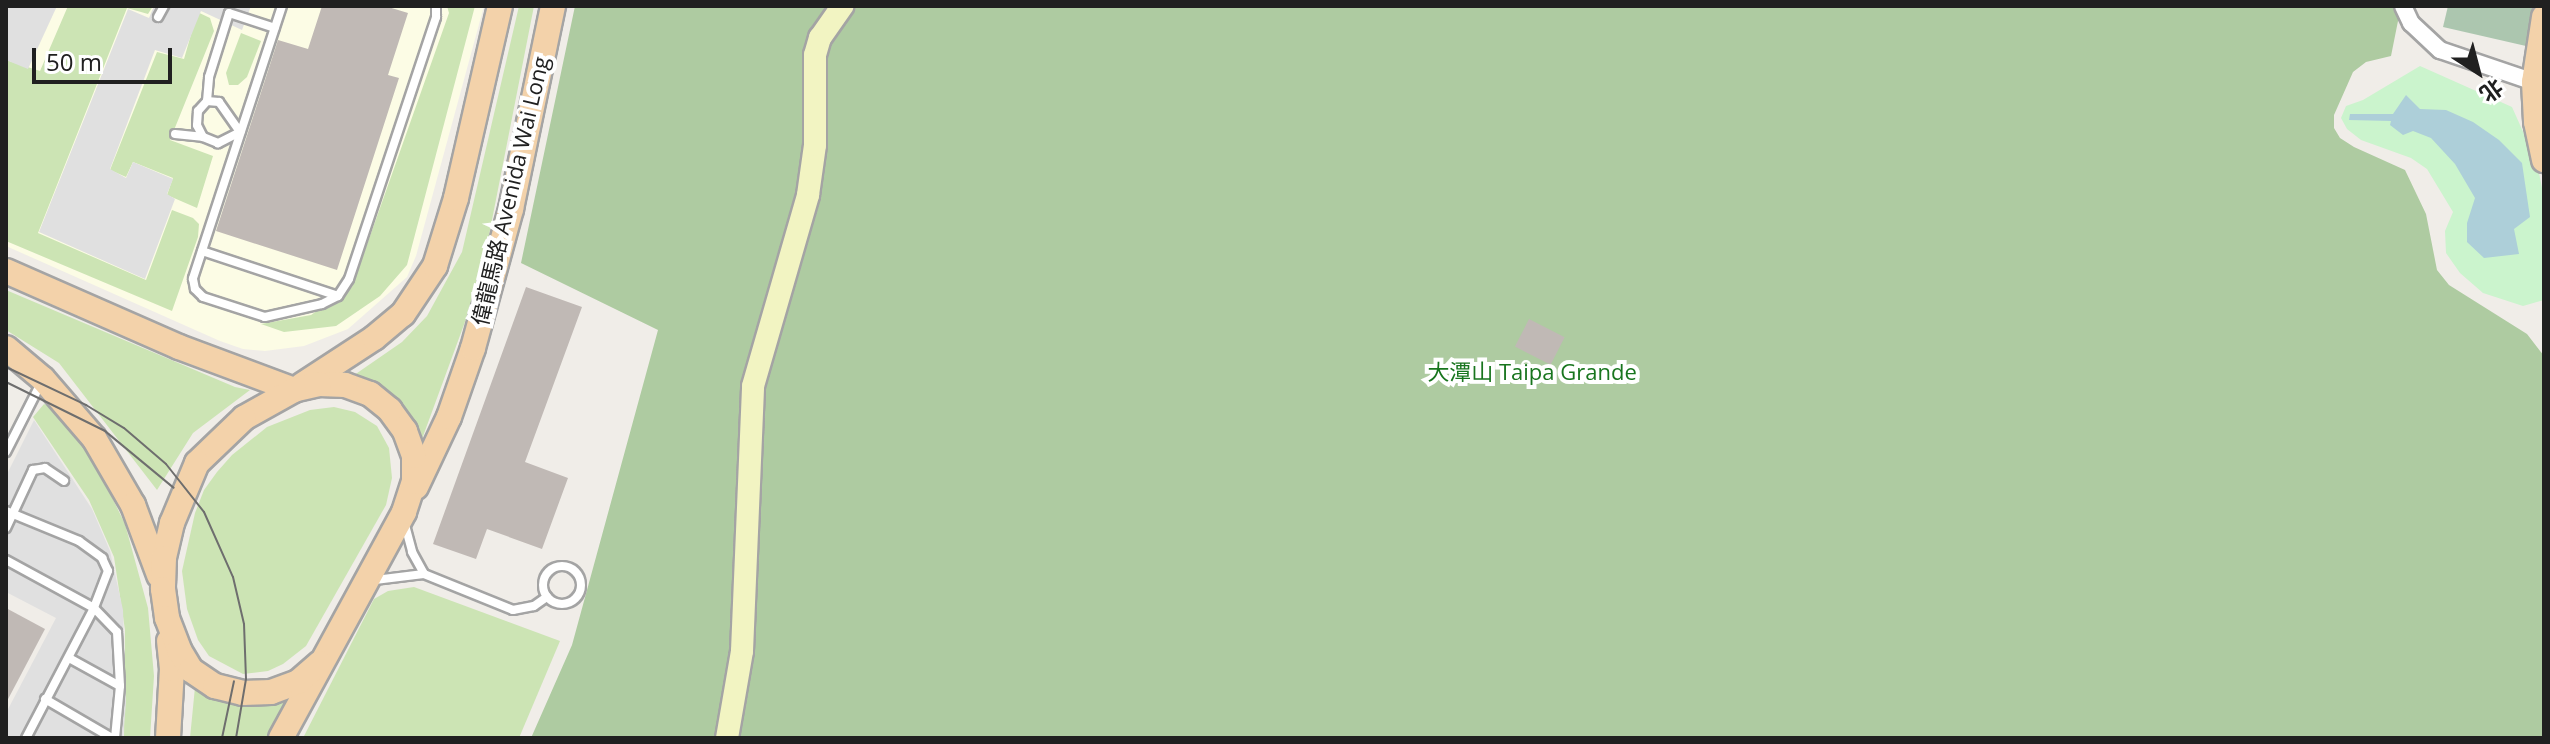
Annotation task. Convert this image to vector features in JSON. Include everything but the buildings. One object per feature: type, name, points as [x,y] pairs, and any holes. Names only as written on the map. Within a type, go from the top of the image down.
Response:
[{"type":"main road","points":[[168,738],[172,669],[163,589],[164,558],[172,523],[197,463],[244,418],[374,338],[403,314],[435,266],[456,198],[500,6]]},
{"type":"main road","name":"偉龍馬路 Avenida Wai Long","points":[[405,510],[449,417],[473,348],[511,209],[553,6]]},
{"type":"main road","points":[[2544,17],[2534,82],[2536,122],[2544,160]]},
{"type":"main road","points":[[6,271],[203,357],[294,390],[319,384],[345,385],[370,394],[390,410],[405,431],[414,456],[414,482],[405,510],[281,738]]},
{"type":"main road","points":[[6,348],[43,379],[94,438],[117,474],[139,519],[163,589]]},
{"type":"main road","points":[[167,618],[179,650],[191,670],[215,686],[243,693],[271,692],[298,682],[320,663]]},
{"type":"street","points":[[727,738],[742,651],[753,386],[808,195],[815,145],[815,55],[820,38],[842,6]]},
{"type":"street","points":[[2403,6],[2411,23],[2440,50],[2534,82]]},
{"type":"lane","points":[[158,17],[164,6]]},
{"type":"lane","points":[[282,6],[193,279],[195,289],[203,297],[265,317],[304,311],[338,296],[349,279],[436,17],[436,6]]},
{"type":"lane","points":[[203,137],[196,118],[207,101],[209,77],[229,13],[275,28]]},
{"type":"lane","points":[[207,101],[219,102],[240,132]]},
{"type":"lane","points":[[175,134],[203,137],[218,143],[240,132]]},
{"type":"lane","points":[[202,251],[338,296]]},
{"type":"lane","points":[[6,452],[43,379]]},
{"type":"lane","points":[[6,528],[10,513],[33,470],[38,467],[64,481]]},
{"type":"lane","points":[[405,510],[409,541],[424,574]]},
{"type":"lane","points":[[10,513],[79,541],[102,558],[108,571],[94,608],[45,699],[30,737]]},
{"type":"lane","points":[[6,560],[94,608],[117,632],[120,686],[113,738],[45,699]]},
{"type":"lane","points":[[565,565],[576,571],[582,582],[575,599],[564,604],[547,597],[543,584],[552,568],[565,565]]},
{"type":"lane","points":[[363,585],[382,577],[424,574],[513,610],[534,606],[547,597]]},
{"type":"lane","points":[[69,658],[120,686]]},
{"type":"shaded area","points":[[6,6],[484,6],[416,256],[407,277],[348,329],[304,346],[265,351],[243,349],[220,341],[6,246]]},
{"type":"shaded area","points":[[6,6],[57,6],[28,69],[6,60]]},
{"type":"shaded area","points":[[154,6],[251,6],[242,30],[201,11],[182,58],[155,50],[110,169],[126,178],[133,162],[173,179],[167,194],[175,199],[145,279],[39,232],[128,9],[149,18]]},
{"type":"shaded area","points":[[2448,6],[2535,6],[2526,46],[2443,27]]},
{"type":"shaded area","points":[[34,420],[92,509],[110,551],[123,610],[126,703],[123,738],[6,738],[6,713],[56,618],[6,592],[6,476]]},
{"type":"green space","points":[[68,6],[153,6],[148,14],[127,8],[38,233],[146,280],[172,210],[193,218],[199,224],[198,237],[172,311],[6,241],[6,60],[40,71]]},
{"type":"green space","points":[[447,6],[475,6],[407,265],[380,296],[336,326],[284,332],[261,324],[311,315],[352,287],[449,13]]},
{"type":"green space","points":[[519,6],[534,6],[480,281],[422,439],[410,417],[388,395],[347,380],[402,342],[427,316],[462,252]]},
{"type":"green space","name":"大潭山 Taipa Grande","points":[[575,6],[2401,6],[2391,56],[2366,62],[2353,72],[2334,115],[2334,128],[2340,138],[2354,147],[2405,170],[2426,214],[2437,270],[2449,285],[2527,334],[2544,356],[2544,738],[531,738],[572,645],[658,330],[521,263]]},
{"type":"green space","points":[[189,8],[210,18],[214,31],[170,140],[213,156],[197,208],[167,195],[173,178],[133,162],[126,177],[110,170],[157,52],[184,59],[192,31],[170,22]]},
{"type":"green space","points":[[241,33],[261,41],[247,77],[238,85],[229,85],[226,73]]},
{"type":"green space","points":[[2420,66],[2512,107],[2537,163],[2544,198],[2544,300],[2523,306],[2483,293],[2460,273],[2446,253],[2445,231],[2453,212],[2427,169],[2411,158],[2361,140],[2347,129],[2341,118],[2346,106],[2363,100]]},
{"type":"green space","points":[[6,290],[235,387],[250,390],[193,433],[157,490],[59,363],[6,330]]},
{"type":"green space","points":[[44,404],[55,409],[88,448],[125,524],[148,608],[154,676],[150,738],[124,738],[125,630],[114,557],[89,500],[33,417]]},
{"type":"green space","points":[[334,407],[355,412],[377,426],[389,448],[392,478],[386,505],[306,646],[268,671],[243,674],[209,656],[198,640],[187,609],[182,571],[195,513],[204,490],[217,472],[232,455],[267,427],[310,410]]},
{"type":"green space","points":[[414,587],[560,641],[519,738],[303,738],[374,599],[388,591]]},
{"type":"green space","points":[[195,687],[237,705],[255,707],[284,701],[287,704],[270,738],[190,738]]},
{"type":"water","points":[[2406,95],[2420,109],[2446,110],[2473,122],[2499,140],[2522,163],[2530,217],[2514,229],[2519,254],[2484,258],[2467,242],[2467,223],[2475,198],[2455,164],[2431,138],[2413,131],[2403,135],[2390,125],[2391,121],[2349,120],[2350,114],[2393,114]]},
{"type":"tram line","points":[[6,367],[86,405],[124,428],[166,464],[204,512],[233,577],[244,624],[246,679],[236,738]]},
{"type":"tram line","points":[[6,382],[105,431],[174,488]]},
{"type":"tram line","points":[[222,738],[234,681]]}]
